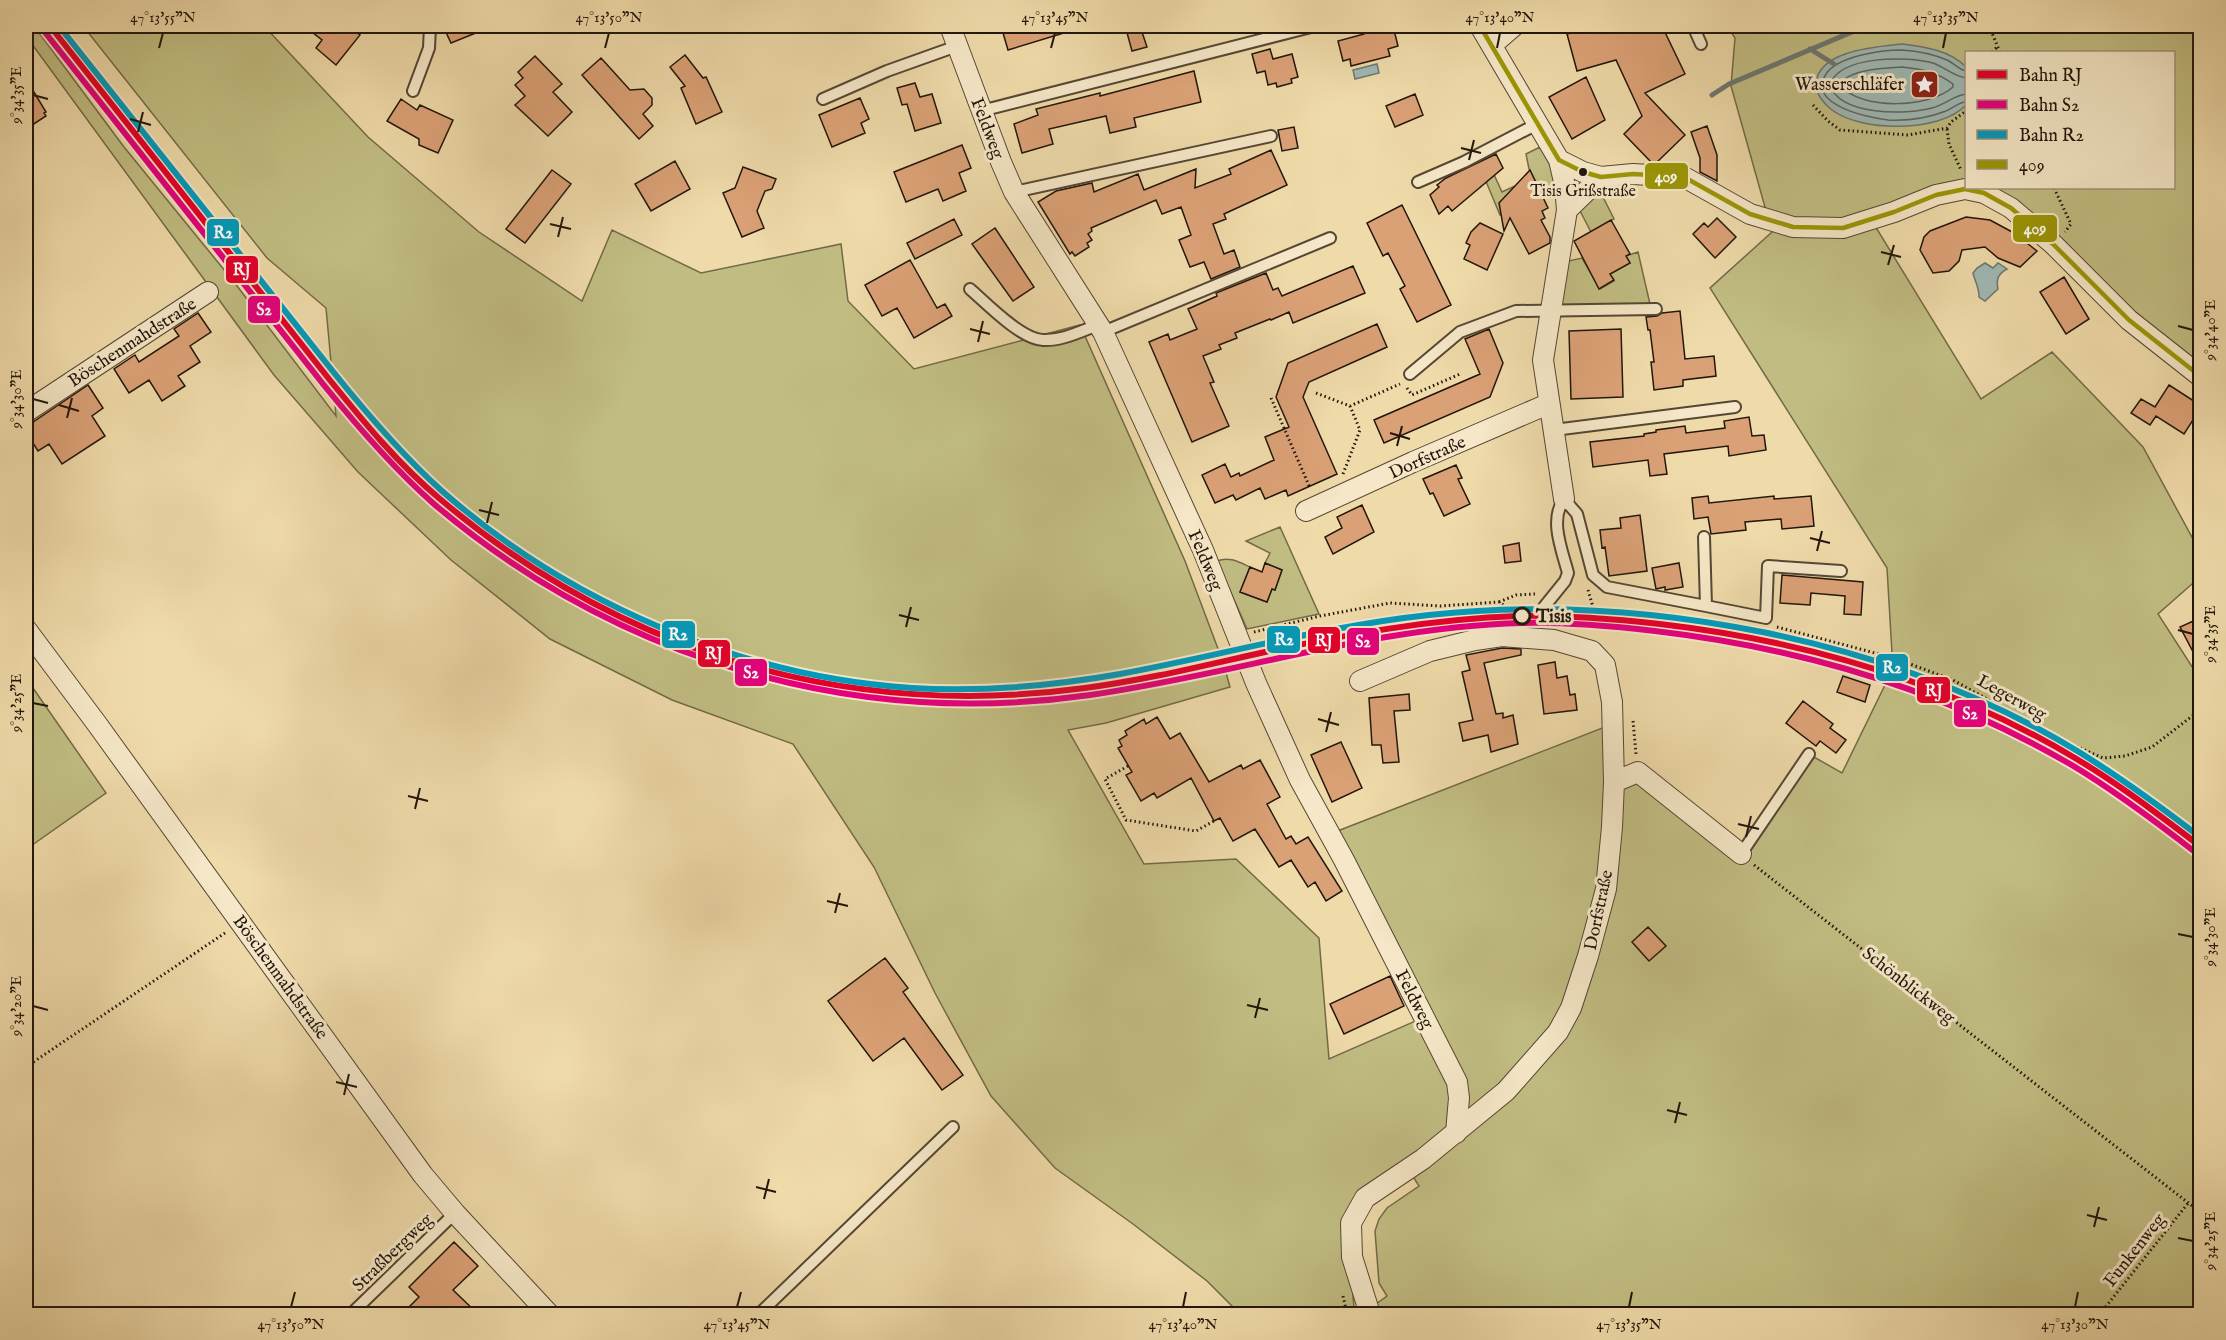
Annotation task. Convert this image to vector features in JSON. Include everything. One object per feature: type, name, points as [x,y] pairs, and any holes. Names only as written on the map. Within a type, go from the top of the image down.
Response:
[{"type":"street","name":"Feldweg","points":[[950,26],[1014,192],[1101,328],[1198,541],[1256,683],[1300,780],[1365,900],[1457,1082],[1459,1098],[1456,1133]]},
{"type":"street","points":[[1480,26],[1559,160],[1565,186],[1567,210],[1543,360],[1564,499]]},
{"type":"street","points":[[1492,45],[1514,26]]},
{"type":"street","points":[[1559,160],[1583,172],[1601,177],[1633,174],[1684,177],[1750,214],[1793,226],[1843,228],[1894,212],[1936,195],[1965,189],[1984,193],[2011,208],[2054,245],[2128,320],[2200,376]]},
{"type":"street","points":[[1567,210],[1601,177]]},
{"type":"street","name":"Böschenmahdstraße","points":[[26,412],[208,292]]},
{"type":"street","name":"Dorfstraße","points":[[1306,512],[1413,462],[1548,404]]},
{"type":"street","name":"Böschenmahdstraße","points":[[26,629],[423,1175],[455,1213],[549,1314]]},
{"type":"street","name":"Dorfstraße","points":[[1360,681],[1430,651],[1502,636],[1554,640],[1592,651],[1605,665],[1612,702],[1614,782],[1606,889],[1571,1008],[1558,1032],[1492,1104],[1423,1159],[1365,1198],[1351,1223],[1352,1257],[1370,1314]]},
{"type":"street","points":[[1614,782],[1638,772],[1741,854]]},
{"type":"street","points":[[1459,1098],[1492,1104]]},
{"type":"lane","points":[[412,91],[429,48],[430,26]]},
{"type":"lane","points":[[981,111],[1315,26]]},
{"type":"lane","points":[[1693,26],[1701,44]]},
{"type":"lane","points":[[823,99],[887,71],[957,46]]},
{"type":"lane","points":[[1418,182],[1464,162],[1537,124]]},
{"type":"lane","points":[[1014,192],[1271,136]]},
{"type":"lane","points":[[970,289],[1025,334],[1042,340],[1060,338],[1101,328],[1330,238]]},
{"type":"lane","points":[[1410,374],[1460,332],[1516,311],[1656,309]]},
{"type":"lane","points":[[1554,430],[1735,407]]},
{"type":"lane","points":[[1544,607],[1565,581],[1568,573],[1556,516],[1564,499],[1577,514],[1593,575],[1607,587],[1766,618],[1768,566],[1841,571]]},
{"type":"lane","points":[[1704,537],[1706,606]]},
{"type":"lane","points":[[1741,854],[1809,753]]},
{"type":"lane","points":[[759,1314],[953,1126]]},
{"type":"lane","name":"Straßbergweg","points":[[351,1314],[455,1213]]},
{"type":"path","points":[[1989,26],[2000,51]]},
{"type":"path","points":[[1993,51],[1998,46]]},
{"type":"path","points":[[1813,105],[1840,130],[1908,135],[1947,129]]},
{"type":"path","points":[[1965,112],[1951,122],[1947,129],[1949,144],[1960,167],[1965,189]]},
{"type":"path","points":[[2054,189],[2071,224],[2054,245]]},
{"type":"path","points":[[1316,393],[1350,406],[1403,381],[1412,395],[1460,374]]},
{"type":"path","points":[[1271,398],[1311,490]]},
{"type":"path","points":[[1341,480],[1360,430],[1350,406]]},
{"type":"path","points":[[1259,631],[1320,616],[1390,603],[1440,606],[1499,602],[1516,595],[1554,593]]},
{"type":"path","points":[[1499,602],[1508,608]]},
{"type":"path","name":"Legerweg","points":[[1766,618],[1779,628],[1894,658],[1953,680],[2056,738],[2103,759],[2125,756],[2152,747],[2200,710]]},
{"type":"path","points":[[1128,766],[1105,779],[1126,820],[1196,831],[1214,821]]},
{"type":"path","name":"Schönblickweg","points":[[1741,854],[2200,1212]]},
{"type":"path","points":[[26,1067],[241,922]]},
{"type":"path","name":"Funkenweg","points":[[2100,1314],[2189,1202]]},
{"type":"shaded area","points":[[26,26],[34,26],[124,147],[234,282],[336,416],[326,308],[267,258],[83,26],[264,26],[368,137],[479,232],[582,301],[612,230],[701,273],[841,244],[848,301],[914,369],[1080,325],[1185,561],[1223,662],[1230,687],[1106,723],[1068,730],[1144,864],[1236,859],[1319,938],[1329,1059],[1427,1016],[1335,832],[1610,725],[1613,779],[1638,774],[1741,852],[1807,753],[1842,773],[1887,681],[1945,703],[2074,766],[2118,795],[2200,859],[2200,1314],[1377,1314],[1376,1304],[1387,1296],[1379,1283],[1375,1231],[1379,1219],[1387,1208],[1419,1186],[1412,1175],[1363,1196],[1350,1258],[1354,1308],[1337,1314],[1240,1314],[1207,1281],[1055,1168],[991,1096],[935,993],[874,867],[793,744],[672,700],[550,639],[451,560],[358,472],[274,375],[26,36]]},
{"type":"shaded area","points":[[1727,26],[1878,26],[1998,32],[2006,26],[2200,26],[2200,374],[2056,245],[1964,191],[1872,221],[1981,399],[2052,352],[2143,447],[2200,552],[2200,577],[2158,614],[2200,679],[2200,833],[2125,782],[2044,738],[1949,689],[1893,670],[1887,568],[1710,288],[1772,232],[1731,86],[1735,38]]},
{"type":"shaded area","points":[[1540,147],[1555,174],[1557,187],[1500,215],[1482,172],[1491,168],[1502,192],[1515,186],[1536,182],[1529,169],[1526,154]]},
{"type":"shaded area","points":[[1599,189],[1614,219],[1591,232],[1579,209]]},
{"type":"shaded area","points":[[1638,252],[1650,304],[1567,306],[1562,304],[1564,262],[1582,258],[1600,289],[1614,281],[1610,274],[1630,263],[1626,256]]},
{"type":"shaded area","points":[[1280,527],[1319,614],[1247,629],[1217,561],[1230,559],[1250,567],[1240,592],[1267,602],[1272,589],[1275,590],[1282,570],[1265,563],[1270,553],[1246,541]]},
{"type":"shaded area","points":[[26,678],[106,793],[28,848],[26,844]]},
{"type":"water","points":[[1902,44],[1928,48],[1959,61],[1965,66],[1965,106],[1938,121],[1900,126],[1862,122],[1832,110],[1817,91],[1816,83],[1820,72],[1827,63],[1838,57],[1878,47]]},
{"type":"water","points":[[1377,64],[1379,73],[1355,79],[1353,70]]},
{"type":"water","points":[[1985,263],[1993,268],[1998,263],[2007,269],[1998,277],[1998,289],[1985,301],[1979,297],[1973,273]]},
{"type":"building","points":[[304,26],[348,26],[360,35],[336,65],[316,48],[322,40]]},
{"type":"building","points":[[443,26],[493,26],[451,43]]},
{"type":"building","points":[[1001,26],[1076,26],[1077,29],[1008,50]]},
{"type":"building","points":[[1140,26],[1147,47],[1132,51],[1126,29]]},
{"type":"building","points":[[1361,26],[1393,26],[1398,46],[1388,49],[1390,56],[1351,66],[1350,59],[1343,61],[1338,41],[1364,34]]},
{"type":"building","points":[[1599,26],[1662,26],[1685,74],[1645,93],[1685,135],[1656,163],[1652,163],[1624,134],[1642,116],[1616,60],[1577,71],[1567,34]]},
{"type":"building","points":[[1270,49],[1273,59],[1292,54],[1298,77],[1291,79],[1292,83],[1277,87],[1276,83],[1268,85],[1265,71],[1257,73],[1252,54]]},
{"type":"building","points":[[685,55],[703,78],[706,77],[722,112],[696,124],[681,88],[685,86],[670,67]]},
{"type":"building","points":[[535,56],[562,84],[553,92],[572,112],[548,136],[515,105],[525,96],[515,85],[523,78],[518,72]]},
{"type":"building","points":[[601,58],[630,90],[644,89],[652,98],[652,105],[643,114],[653,126],[639,139],[582,75]]},
{"type":"building","points":[[1194,71],[1201,102],[1134,118],[1136,127],[1110,133],[1106,116],[1049,129],[1053,144],[1022,153],[1014,124],[1038,115],[1036,109],[1100,93],[1100,96]]},
{"type":"building","points":[[1586,77],[1605,120],[1572,139],[1549,97]]},
{"type":"building","points":[[26,79],[46,112],[44,113],[46,116],[26,129]]},
{"type":"building","points":[[915,83],[920,97],[932,94],[941,123],[915,131],[907,104],[902,105],[897,88]]},
{"type":"building","points":[[1415,94],[1423,115],[1395,127],[1386,106]]},
{"type":"building","points":[[860,98],[869,119],[861,123],[865,133],[832,147],[819,115]]},
{"type":"building","points":[[401,99],[417,110],[420,105],[453,120],[438,153],[419,145],[419,139],[387,121]]},
{"type":"building","points":[[1707,126],[1717,155],[1717,181],[1700,172],[1700,158],[1691,132]]},
{"type":"building","points":[[1294,127],[1298,148],[1282,151],[1278,130]]},
{"type":"building","points":[[962,145],[971,168],[959,173],[966,191],[943,201],[938,189],[906,202],[894,172]]},
{"type":"building","points":[[1271,150],[1287,185],[1224,214],[1226,219],[1213,224],[1224,254],[1234,250],[1240,267],[1211,279],[1204,262],[1190,267],[1179,240],[1191,235],[1181,207],[1162,214],[1156,200],[1091,228],[1092,231],[1088,234],[1092,240],[1087,243],[1089,247],[1075,256],[1072,252],[1070,254],[1038,202],[1056,191],[1092,183],[1094,192],[1138,174],[1144,190],[1196,169],[1195,188],[1231,174],[1229,169]]},
{"type":"building","points":[[1496,154],[1503,168],[1452,211],[1448,206],[1439,214],[1430,195],[1439,187],[1437,185],[1446,178]]},
{"type":"building","points":[[675,161],[690,189],[651,211],[635,184]]},
{"type":"building","points":[[743,167],[776,179],[772,189],[765,191],[757,211],[764,228],[742,237],[723,193],[735,188]]},
{"type":"building","points":[[552,170],[571,184],[525,243],[506,229]]},
{"type":"building","points":[[1530,170],[1548,208],[1542,211],[1545,218],[1541,220],[1550,237],[1550,243],[1529,254],[1510,218],[1504,231],[1499,203]]},
{"type":"building","points":[[1402,205],[1451,305],[1417,322],[1400,289],[1405,286],[1388,253],[1383,256],[1367,223]]},
{"type":"building","points":[[1966,217],[1990,220],[2014,233],[2037,251],[2020,267],[1998,258],[1985,247],[1962,250],[1959,261],[1949,271],[1933,273],[1920,250],[1924,237],[1930,231]]},
{"type":"building","points":[[1717,218],[1736,237],[1715,258],[1693,234],[1704,223],[1708,227]]},
{"type":"building","points":[[954,219],[962,235],[915,259],[907,243]]},
{"type":"building","points":[[1611,220],[1630,254],[1626,256],[1630,263],[1610,274],[1614,280],[1599,289],[1574,241]]},
{"type":"building","points":[[1480,223],[1503,234],[1487,270],[1464,259],[1470,245],[1466,243],[1471,232]]},
{"type":"building","points":[[995,228],[1034,287],[1013,301],[972,244]]},
{"type":"building","points":[[910,260],[937,308],[945,304],[952,316],[914,338],[897,308],[882,316],[865,285]]},
{"type":"building","points":[[1353,266],[1365,293],[1293,323],[1289,312],[1270,319],[1235,333],[1237,338],[1219,345],[1221,349],[1203,356],[1214,382],[1210,383],[1229,426],[1192,442],[1149,342],[1168,334],[1170,340],[1197,329],[1188,309],[1217,296],[1216,293],[1266,273],[1273,290],[1278,288],[1282,296]]},
{"type":"building","points":[[2064,277],[2089,319],[2066,334],[2040,292]]},
{"type":"building","points":[[1680,311],[1685,359],[1714,356],[1716,376],[1683,380],[1683,386],[1654,390],[1651,362],[1654,362],[1646,317]]},
{"type":"building","points":[[198,313],[211,332],[190,346],[200,362],[178,376],[185,386],[162,401],[149,380],[129,393],[114,369],[135,355],[139,362],[179,336],[174,329]]},
{"type":"building","points":[[1377,324],[1387,347],[1309,382],[1303,397],[1337,474],[1288,496],[1286,490],[1265,499],[1260,488],[1236,500],[1233,495],[1215,503],[1202,475],[1225,464],[1231,477],[1239,473],[1240,476],[1274,460],[1265,437],[1289,427],[1276,397],[1288,363]]},
{"type":"building","points":[[1489,329],[1503,363],[1490,397],[1384,443],[1374,420],[1480,374],[1465,339]]},
{"type":"building","points":[[1621,329],[1623,397],[1571,399],[1569,331]]},
{"type":"building","points":[[88,385],[103,408],[92,416],[105,436],[62,464],[49,444],[38,451],[26,432],[26,424],[33,422]]},
{"type":"building","points":[[2169,385],[2200,405],[2200,409],[2184,434],[2156,416],[2150,425],[2131,413],[2141,399],[2155,407]]},
{"type":"building","points":[[1749,417],[1752,436],[1764,435],[1766,450],[1729,456],[1728,446],[1664,454],[1667,474],[1650,476],[1648,460],[1593,467],[1590,442],[1644,436],[1656,430],[1685,426],[1686,433],[1725,428],[1724,421]]},
{"type":"building","points":[[1456,465],[1462,478],[1458,479],[1470,504],[1444,516],[1423,479]]},
{"type":"building","points":[[1708,496],[1709,503],[1774,496],[1774,499],[1811,496],[1814,526],[1782,529],[1781,519],[1745,522],[1746,530],[1711,534],[1708,517],[1694,519],[1692,498]]},
{"type":"building","points":[[1362,505],[1374,532],[1333,554],[1325,537],[1342,528],[1337,517]]},
{"type":"building","points":[[1640,515],[1647,571],[1609,576],[1600,530],[1621,528],[1620,518]]},
{"type":"building","points":[[1519,543],[1521,561],[1505,563],[1503,546]]},
{"type":"building","points":[[1265,563],[1282,570],[1275,590],[1272,589],[1267,602],[1240,592],[1250,567],[1262,572]]},
{"type":"building","points":[[1679,563],[1683,587],[1656,589],[1652,568]]},
{"type":"building","points":[[1782,575],[1863,582],[1861,615],[1844,614],[1845,596],[1811,593],[1810,605],[1780,603]]},
{"type":"building","points":[[2200,618],[2200,665],[2180,627]]},
{"type":"building","points":[[1502,648],[1521,649],[1521,655],[1484,663],[1496,714],[1503,713],[1503,718],[1513,715],[1518,744],[1491,752],[1488,735],[1463,741],[1459,723],[1473,720],[1462,672],[1470,670],[1466,655]]},
{"type":"building","points":[[1555,662],[1557,678],[1567,676],[1570,695],[1575,694],[1577,710],[1544,714],[1538,665]]},
{"type":"building","points":[[1843,676],[1870,685],[1865,702],[1837,692]]},
{"type":"building","points":[[1409,694],[1410,710],[1394,711],[1399,762],[1383,763],[1381,745],[1372,745],[1369,698]]},
{"type":"building","points":[[1803,701],[1833,724],[1830,728],[1846,740],[1836,753],[1820,741],[1816,746],[1786,723]]},
{"type":"building","points":[[1157,717],[1170,739],[1180,733],[1209,782],[1241,765],[1243,769],[1260,760],[1280,797],[1267,804],[1286,839],[1291,836],[1296,844],[1308,837],[1342,891],[1326,901],[1315,882],[1308,887],[1291,860],[1279,867],[1255,829],[1233,841],[1220,818],[1214,821],[1191,778],[1157,798],[1154,793],[1141,801],[1126,775],[1132,772],[1118,748],[1122,746],[1119,740],[1127,735],[1125,731],[1144,719],[1146,724]]},
{"type":"building","points":[[1341,742],[1362,788],[1332,802],[1311,755]]},
{"type":"building","points":[[1648,927],[1666,946],[1649,961],[1632,942]]},
{"type":"building","points":[[885,958],[908,988],[903,992],[963,1075],[942,1090],[904,1038],[873,1061],[828,1001]]},
{"type":"building","points":[[1390,976],[1404,1006],[1344,1034],[1330,1004]]},
{"type":"building","points":[[454,1242],[478,1266],[453,1290],[478,1314],[402,1314],[419,1297],[409,1287]]},
{"type":"waterway","points":[[1712,95],[1729,84],[1859,29],[1887,26]]},
{"type":"waterway","points":[[1810,49],[1834,64]]},
{"type":"rail line","name":"RJ","points":[[50,26],[329,379],[395,457],[440,499],[510,553],[585,598],[662,635],[742,664],[825,683],[910,694],[996,695],[1108,685],[1328,639],[1454,620],[1553,616],[1660,624],[1714,632],[1822,654],[1927,687],[2027,731],[2075,758],[2139,800],[2200,846]]},
{"type":"rail line","name":"R2","points":[[59,26],[335,374],[413,464],[442,491],[492,531],[546,568],[602,600],[661,628],[722,651],[785,668],[848,681],[912,688],[964,689],[1043,685],[1120,674],[1351,626],[1429,615],[1511,610],[1595,611],[1680,618],[1765,632],[1848,653],[1929,680],[2006,713],[2079,752],[2141,793],[2200,837]]},
{"type":"rail line","name":"S2","points":[[44,31],[323,384],[404,476],[434,504],[505,558],[580,604],[659,642],[741,670],[826,690],[913,701],[1001,703],[1090,695],[1358,642],[1467,626],[1556,623],[1655,631],[1709,639],[1817,661],[1869,676],[1972,714],[2070,764],[2134,806],[2195,852]]},
{"type":"transit line","name":"409","points":[[1480,26],[1559,160],[1583,172],[1601,177],[1633,174],[1684,177],[1750,214],[1793,227],[1843,228],[1894,212],[1936,195],[1965,189],[1984,193],[2011,208],[2054,245],[2129,320],[2200,376]]},
{"type":"place","name":"Wasserschläfer","points":[[1925,84]]},
{"type":"place","name":"Tisis Grißstraße","points":[[1583,172]]},
{"type":"place","name":"Tisis","points":[[1522,616]]}]
